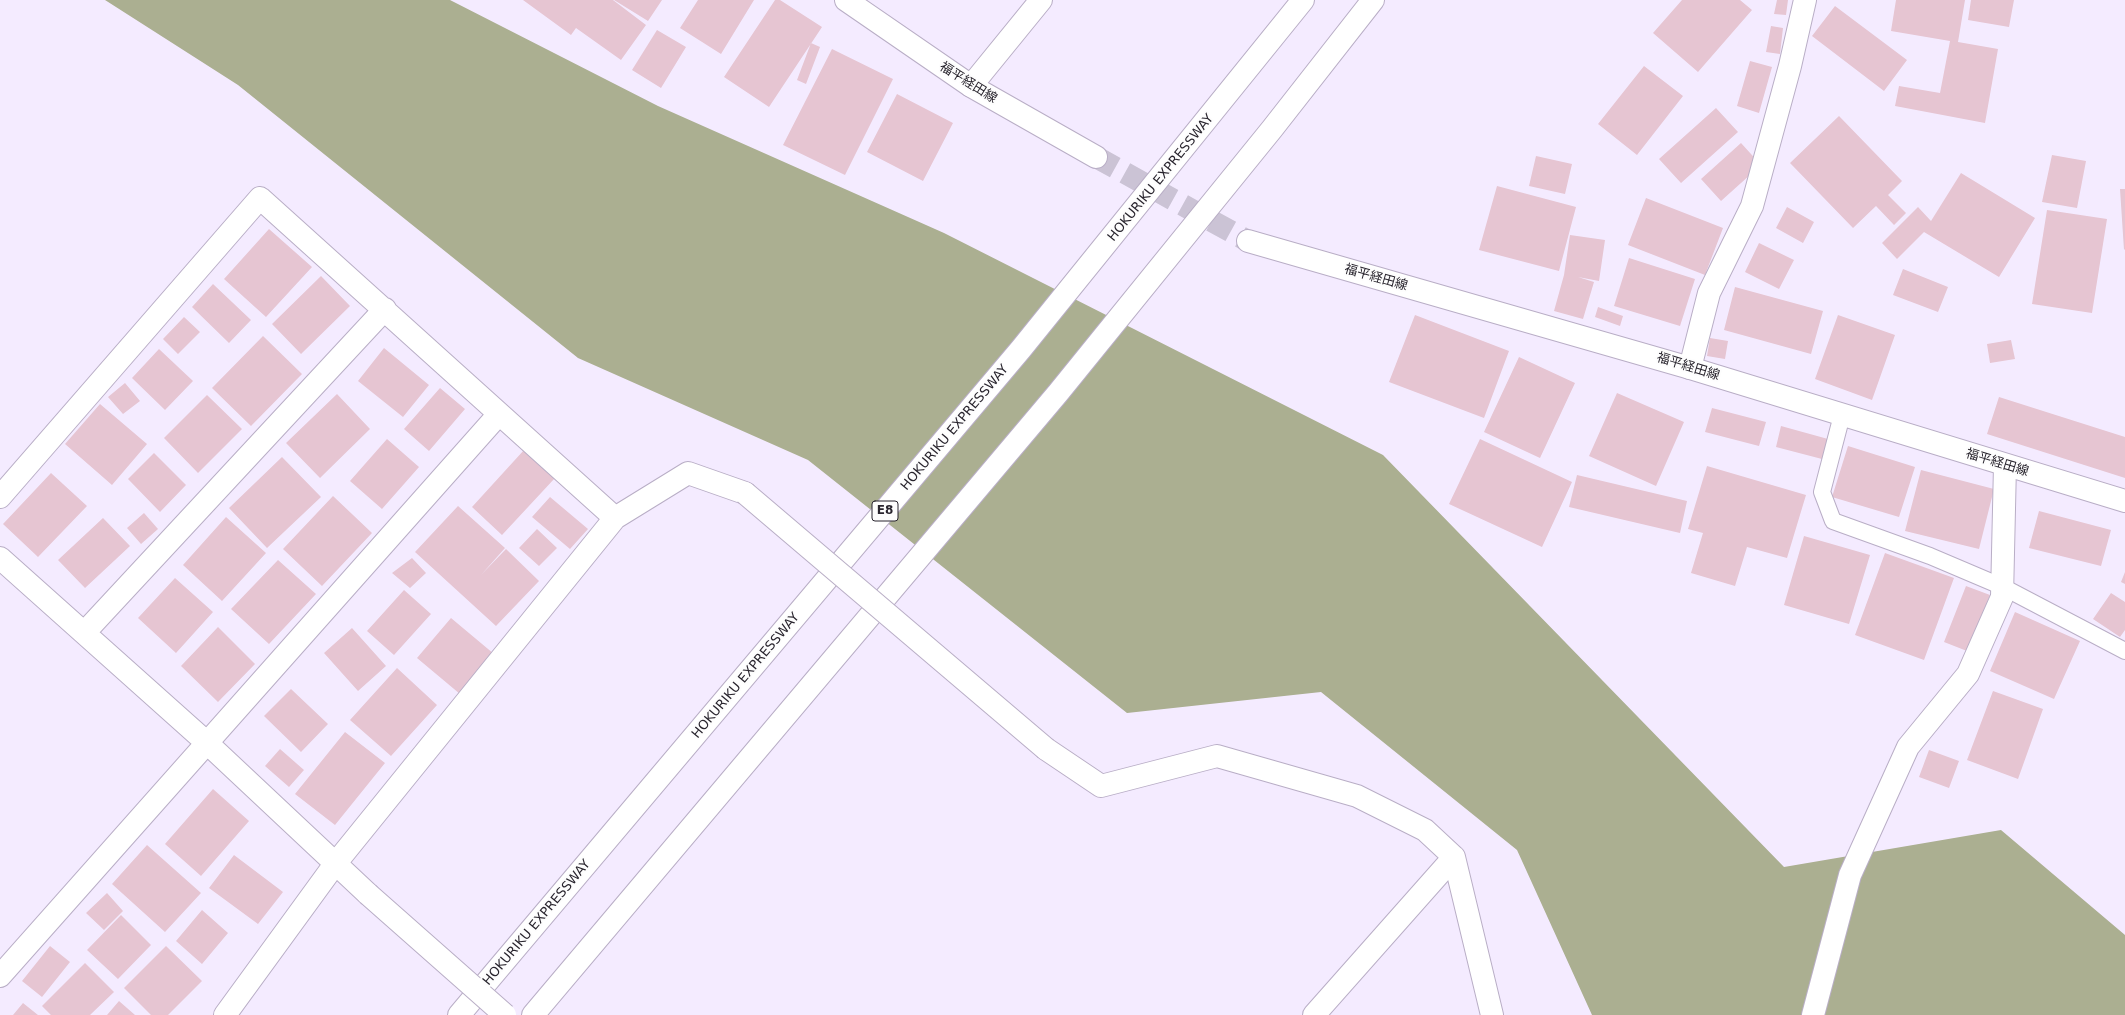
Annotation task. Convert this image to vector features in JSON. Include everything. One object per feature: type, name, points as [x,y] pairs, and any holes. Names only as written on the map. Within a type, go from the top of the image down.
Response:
[{"type":"main road","name":"福平経田線","points":[[846,0],[971,86],[1096,157]]},
{"type":"main road","points":[[971,86],[1041,0]]},
{"type":"main road","name":"HOKURIKU EXPRESSWAY","points":[[459,1015],[1021,349],[1303,0]]},
{"type":"main road","points":[[533,1015],[1058,393],[1272,129],[1372,0]]},
{"type":"main road","points":[[1690,368],[1709,293],[1752,206],[1790,66],[1805,0]]},
{"type":"main road","points":[[0,497],[260,198],[615,518]]},
{"type":"main road","name":"福平経田線","points":[[1248,241],[1690,368],[2125,501]]},
{"type":"main road","points":[[84,633],[384,309]]},
{"type":"main road","points":[[0,976],[206,742],[499,414]]},
{"type":"main road","points":[[1813,1015],[1850,875],[1908,747],[1968,674],[2002,597],[2005,465]]},
{"type":"main road","points":[[225,1015],[335,864],[615,518],[688,473],[745,493],[1046,749],[1101,786],[1217,756],[1357,796],[1425,830],[1454,857],[1492,1015]]},
{"type":"main road","points":[[0,558],[206,742],[368,894],[505,1015]]},
{"type":"main road","points":[[1314,1015],[1454,857]]},
{"type":"lane","points":[[1842,415],[1822,492],[1833,521],[1930,556],[2003,587],[2125,651]]},
{"type":"green space","points":[[105,0],[450,0],[658,106],[944,233],[1383,455],[1784,867],[2001,830],[2125,935],[2125,1015],[1592,1015],[1517,850],[1321,692],[1127,713],[808,460],[578,358],[238,85]]},
{"type":"building","points":[[523,0],[613,0],[646,25],[621,60],[576,28],[571,35]]},
{"type":"building","points":[[614,0],[662,0],[648,21]]},
{"type":"building","points":[[698,0],[754,0],[721,54],[680,28]]},
{"type":"building","points":[[775,0],[780,0],[822,27],[769,107],[724,77]]},
{"type":"building","points":[[1682,0],[1740,0],[1752,10],[1698,72],[1653,33]]},
{"type":"building","points":[[1777,0],[1788,0],[1786,15],[1774,14]]},
{"type":"building","points":[[1896,0],[1965,0],[1958,42],[1998,49],[1985,123],[1895,106],[1899,86],[1940,93],[1950,41],[1891,31]]},
{"type":"building","points":[[1971,0],[2014,0],[2009,27],[1968,20]]},
{"type":"building","points":[[1835,6],[1907,60],[1884,91],[1812,36]]},
{"type":"building","points":[[1771,26],[1783,28],[1780,54],[1766,52]]},
{"type":"building","points":[[657,30],[686,47],[661,88],[632,70]]},
{"type":"building","points":[[811,43],[820,47],[806,84],[797,80]]},
{"type":"building","points":[[832,49],[893,79],[845,175],[783,145]]},
{"type":"building","points":[[1750,61],[1772,67],[1759,113],[1737,106]]},
{"type":"building","points":[[1644,66],[1683,96],[1637,155],[1598,124]]},
{"type":"building","points":[[897,94],[953,123],[923,181],[867,152]]},
{"type":"building","points":[[1716,108],[1738,132],[1681,183],[1659,159]]},
{"type":"building","points":[[1839,116],[1902,181],[1888,195],[1906,213],[1894,225],[1876,206],[1853,228],[1790,163]]},
{"type":"building","points":[[1741,143],[1761,165],[1721,201],[1701,179]]},
{"type":"building","points":[[2052,155],[2086,161],[2077,208],[2042,202]]},
{"type":"building","points":[[1536,156],[1572,164],[1565,194],[1529,186]]},
{"type":"building","points":[[1961,173],[2035,218],[1999,277],[1924,232],[1897,259],[1882,243],[1918,207],[1931,221]]},
{"type":"building","points":[[1497,186],[1576,207],[1559,271],[1479,250]]},
{"type":"building","points":[[2120,189],[2125,189],[2124,250]]},
{"type":"building","points":[[1646,198],[1723,228],[1705,275],[1628,245]]},
{"type":"building","points":[[1787,207],[1814,222],[1803,243],[1776,228]]},
{"type":"building","points":[[2047,210],[2107,219],[2092,313],[2032,304]]},
{"type":"building","points":[[269,229],[312,267],[266,317],[224,279]]},
{"type":"building","points":[[1570,235],[1605,240],[1599,281],[1578,277],[1594,282],[1583,319],[1554,311],[1564,275]]},
{"type":"building","points":[[1759,243],[1794,260],[1779,289],[1745,272]]},
{"type":"building","points":[[1629,258],[1695,279],[1680,326],[1614,306]]},
{"type":"building","points":[[1903,269],[1948,287],[1938,312],[1893,295]]},
{"type":"building","points":[[321,276],[350,306],[301,354],[272,324]]},
{"type":"building","points":[[213,284],[251,320],[229,343],[192,307]]},
{"type":"building","points":[[1735,287],[1823,311],[1811,354],[1724,330]]},
{"type":"building","points":[[1598,307],[1623,316],[1620,326],[1595,317]]},
{"type":"building","points":[[1415,315],[1509,351],[1484,418],[1389,382]]},
{"type":"building","points":[[1838,315],[1895,335],[1872,400],[1815,379]]},
{"type":"building","points":[[184,317],[200,332],[178,354],[163,339]]},
{"type":"building","points":[[263,336],[302,374],[251,426],[212,388]]},
{"type":"building","points":[[1710,338],[1728,341],[1725,359],[1707,356]]},
{"type":"building","points":[[2011,340],[2015,359],[1990,363],[1987,344]]},
{"type":"building","points":[[384,348],[429,385],[403,417],[358,381]]},
{"type":"building","points":[[159,349],[193,381],[165,410],[132,378]]},
{"type":"building","points":[[1519,357],[1575,383],[1540,458],[1484,432]]},
{"type":"building","points":[[125,383],[140,401],[123,414],[108,397]]},
{"type":"building","points":[[440,388],[465,409],[429,451],[404,429]]},
{"type":"building","points":[[1617,393],[1684,422],[1656,486],[1589,456]]},
{"type":"building","points":[[337,394],[370,429],[320,478],[286,443]]},
{"type":"building","points":[[207,395],[242,429],[198,473],[164,438]]},
{"type":"building","points":[[1999,397],[2125,437],[2125,478],[1987,434]]},
{"type":"building","points":[[100,404],[147,444],[112,485],[65,444]]},
{"type":"building","points":[[1712,408],[1766,422],[1759,446],[1705,432]]},
{"type":"building","points":[[1781,426],[1828,439],[1822,459],[1776,447]]},
{"type":"building","points":[[387,439],[419,467],[382,509],[350,481]]},
{"type":"building","points":[[1480,439],[1572,482],[1542,547],[1449,504]]},
{"type":"building","points":[[1848,446],[1915,467],[1899,517],[1832,497]]},
{"type":"building","points":[[524,450],[555,478],[502,535],[472,507]]},
{"type":"building","points":[[154,453],[186,485],[160,512],[128,479]]},
{"type":"building","points":[[282,457],[321,497],[267,548],[229,508]]},
{"type":"building","points":[[1707,466],[1806,495],[1787,558],[1747,547],[1735,586],[1691,573],[1703,533],[1688,529]]},
{"type":"building","points":[[1921,470],[1994,489],[1979,549],[1905,531]]},
{"type":"building","points":[[51,473],[87,506],[38,557],[3,524]]},
{"type":"building","points":[[1577,475],[1687,501],[1680,533],[1569,507]]},
{"type":"building","points":[[333,496],[372,533],[322,586],[283,549]]},
{"type":"building","points":[[550,497],[588,529],[570,549],[532,517]]},
{"type":"building","points":[[458,506],[505,548],[481,575],[506,549],[539,581],[496,626],[415,552]]},
{"type":"building","points":[[2039,511],[2111,530],[2101,566],[2029,548]]},
{"type":"building","points":[[144,513],[158,529],[141,544],[127,528]]},
{"type":"building","points":[[226,517],[266,553],[222,601],[183,565]]},
{"type":"building","points":[[103,518],[130,546],[85,588],[58,560]]},
{"type":"building","points":[[537,529],[557,548],[539,566],[519,548]]},
{"type":"building","points":[[1804,536],[1870,555],[1849,624],[1784,605]]},
{"type":"building","points":[[1885,553],[1954,578],[1924,660],[1855,635]]},
{"type":"building","points":[[412,558],[426,573],[410,588],[392,573]]},
{"type":"building","points":[[278,560],[316,594],[269,644],[231,609]]},
{"type":"building","points":[[2125,572],[2125,584],[2121,582]]},
{"type":"building","points":[[175,578],[213,612],[176,653],[138,618]]},
{"type":"building","points":[[1966,586],[1990,595],[1967,651],[1944,642]]},
{"type":"building","points":[[404,590],[431,614],[394,655],[367,631]]},
{"type":"building","points":[[2111,593],[2125,602],[2125,630],[2120,637],[2093,619]]},
{"type":"building","points":[[2015,612],[2080,641],[2054,699],[1990,671]]},
{"type":"building","points":[[451,618],[494,654],[460,694],[417,658]]},
{"type":"building","points":[[218,627],[255,664],[218,702],[181,666]]},
{"type":"building","points":[[352,628],[386,666],[358,691],[324,653]]},
{"type":"building","points":[[397,668],[437,705],[391,756],[350,720]]},
{"type":"building","points":[[291,689],[328,724],[301,752],[264,716]]},
{"type":"building","points":[[1993,691],[2043,709],[2018,779],[1967,760]]},
{"type":"building","points":[[345,732],[385,763],[335,825],[295,794]]},
{"type":"building","points":[[280,749],[304,770],[289,787],[265,766]]},
{"type":"building","points":[[1929,750],[1959,761],[1949,788],[1919,777]]},
{"type":"building","points":[[213,789],[249,821],[201,876],[165,844]]},
{"type":"building","points":[[147,845],[201,893],[165,932],[112,884]]},
{"type":"building","points":[[234,855],[283,892],[258,924],[209,888]]},
{"type":"building","points":[[107,893],[123,911],[104,930],[86,913]]},
{"type":"building","points":[[202,910],[228,933],[202,964],[176,941]]},
{"type":"building","points":[[121,915],[151,945],[118,979],[87,950]]},
{"type":"building","points":[[50,946],[70,962],[42,997],[22,981]]},
{"type":"building","points":[[166,946],[202,981],[168,1015],[151,1015],[124,988]]},
{"type":"building","points":[[85,963],[114,992],[90,1015],[51,1015],[42,1006]]},
{"type":"building","points":[[119,1001],[135,1015],[107,1015]]},
{"type":"building","points":[[23,1003],[38,1015],[13,1015]]},
{"type":"tunnel","points":[[1096,157],[1248,241]]}]
